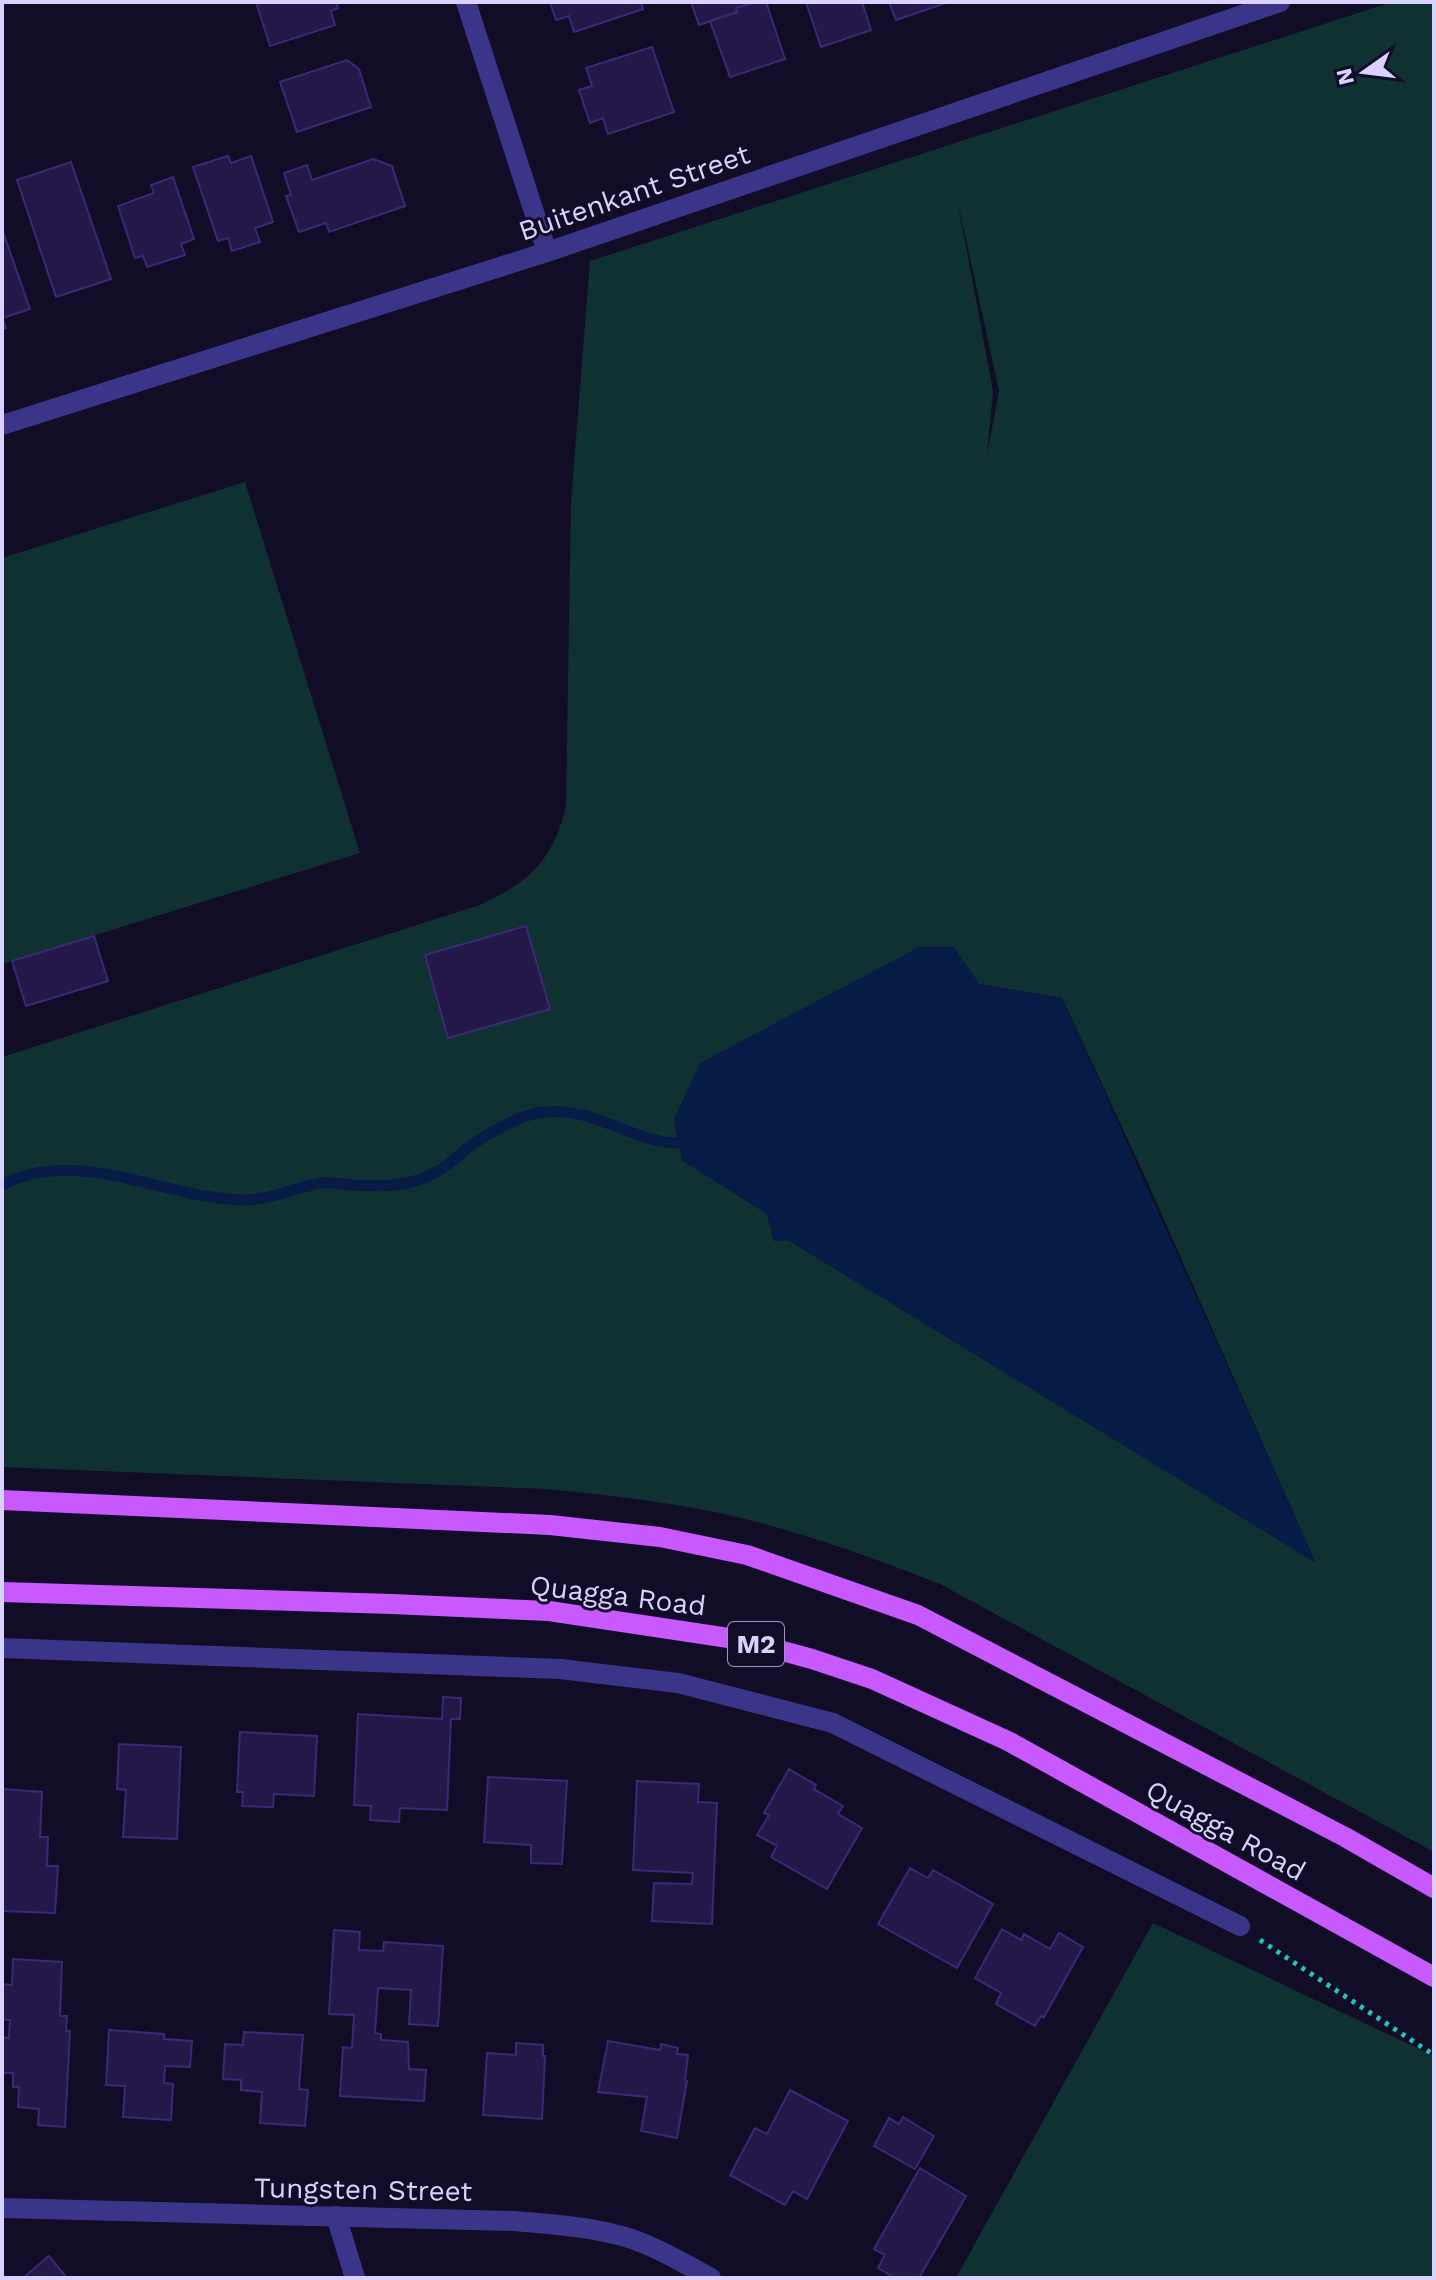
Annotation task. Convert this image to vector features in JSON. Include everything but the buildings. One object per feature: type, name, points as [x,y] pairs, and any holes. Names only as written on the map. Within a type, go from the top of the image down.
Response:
[{"type":"main road","name":"Quagga Road","points":[[2,1500],[550,1525],[660,1537],[747,1555],[918,1615],[1345,1837],[1434,1888]]},
{"type":"main road","name":"Quagga Road","points":[[2,1592],[549,1611],[742,1640],[798,1655],[872,1679],[1008,1741],[1434,1977]]},
{"type":"street","points":[[466,2],[547,252]]},
{"type":"street","name":"Buitenkant Street","points":[[2,425],[547,252],[1280,2]]},
{"type":"street","points":[[2,1648],[560,1669],[678,1683],[833,1723],[1240,1926]]},
{"type":"street","name":"Tungsten Street","points":[[2,2208],[514,2221],[575,2227],[617,2234],[674,2258],[711,2278]]},
{"type":"street","points":[[336,2216],[355,2278]]},
{"type":"path","points":[[1240,1926],[1434,2055]]},
{"type":"green space","points":[[1392,2],[1434,2],[1434,1852],[940,1584],[765,1524],[665,1503],[546,1489],[2,1467],[2,1057],[480,905],[525,878],[536,868],[554,841],[566,806],[571,502],[590,261]],"holes":[[[957,198],[999,391],[987,455],[993,391]],[[954,947],[979,984],[1062,998],[1147,1181],[1315,1562],[788,1240],[774,1241],[767,1214],[682,1160],[674,1119]]]},
{"type":"green space","points":[[245,482],[360,853],[2,964],[2,558]]},
{"type":"green space","points":[[1153,1923],[1434,2056],[1434,2278],[956,2278]]},
{"type":"water","points":[[919,947],[954,947],[979,984],[1062,998],[1316,1563],[788,1240],[774,1241],[767,1214],[682,1160],[674,1119],[700,1063]]},
{"type":"waterway","points":[[2,1185],[31,1174],[61,1170],[92,1172],[183,1192],[245,1200],[321,1183],[397,1185],[419,1180],[440,1170],[473,1144],[513,1121],[558,1111],[594,1118],[662,1142],[679,1143]]}]
